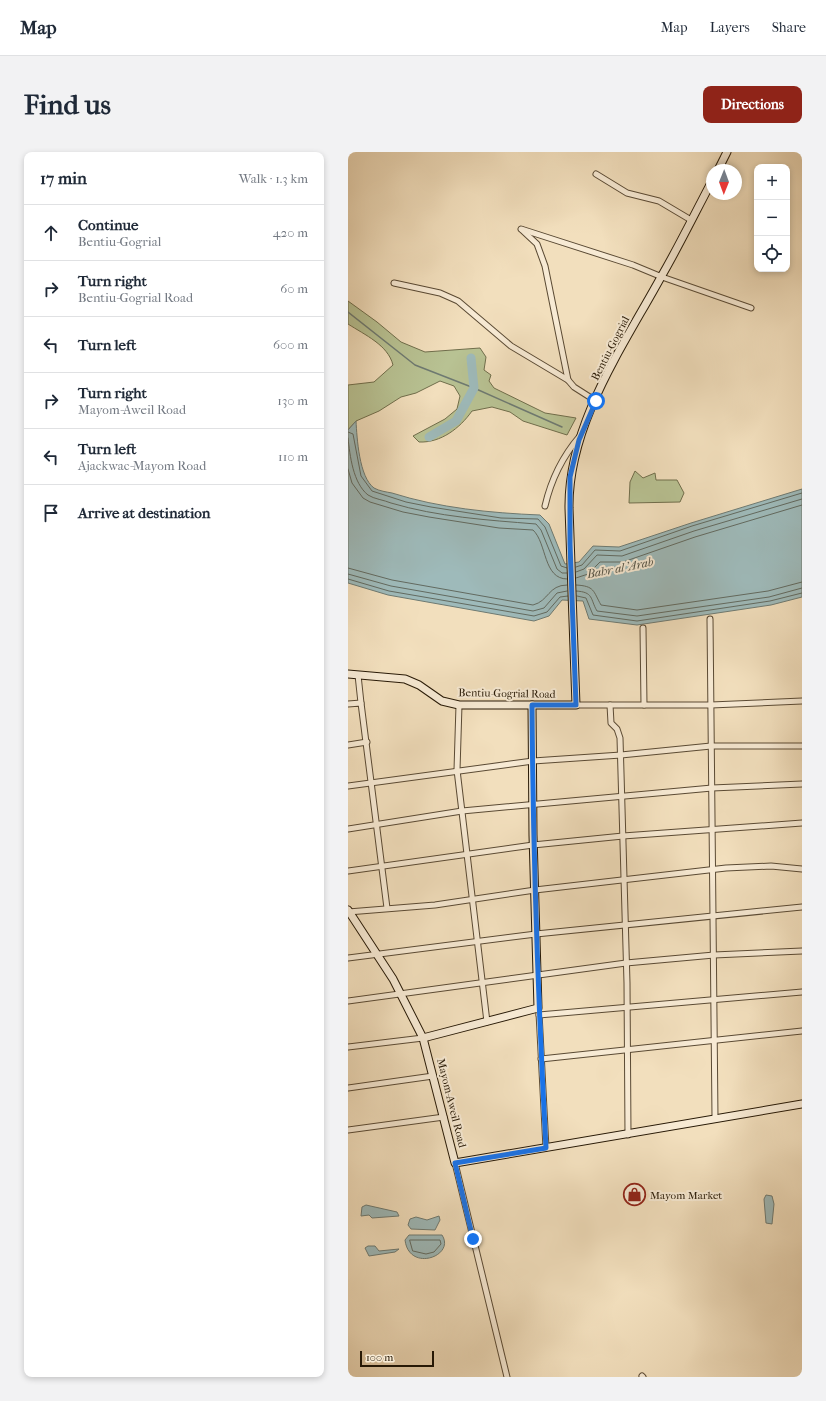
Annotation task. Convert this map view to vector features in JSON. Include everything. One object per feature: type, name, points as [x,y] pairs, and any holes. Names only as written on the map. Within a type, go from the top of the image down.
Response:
[{"type":"main road","points":[[721,164],[727,152]]},
{"type":"main road","name":"Bentiu-Gogrial","points":[[576,705],[572,607],[570,477],[581,434],[596,401],[630,332],[662,277],[706,192]]},
{"type":"main road","name":"Bentiu-Gogrial Road","points":[[348,674],[405,679],[420,685],[442,701],[459,705],[576,705]]},
{"type":"main road","points":[[423,1038],[539,1011],[533,845],[532,705]]},
{"type":"main road","name":"Mayom-Aweil Road","points":[[348,911],[377,954],[400,993],[423,1038],[434,1076],[455,1163],[628,1135],[715,1117],[802,1104]]},
{"type":"street","points":[[596,174],[627,193],[659,201],[691,220]]},
{"type":"street","points":[[568,380],[545,266],[537,244],[521,230],[633,264],[662,277],[751,308]]},
{"type":"street","points":[[394,283],[440,293],[458,301],[511,346],[568,380],[574,387],[596,401]]},
{"type":"street","points":[[545,506],[552,481],[559,466],[567,452],[581,434]]},
{"type":"street","points":[[710,619],[715,1117]]},
{"type":"street","points":[[643,628],[644,705]]},
{"type":"street","points":[[358,675],[387,908]]},
{"type":"street","points":[[576,705],[711,705],[802,701]]},
{"type":"street","points":[[348,704],[362,703]]},
{"type":"street","points":[[459,705],[457,770],[487,1022]]},
{"type":"street","points":[[610,705],[611,723],[617,729],[620,738],[621,755],[627,1006],[628,1135]]},
{"type":"street","points":[[348,745],[367,742]]},
{"type":"street","points":[[348,786],[532,761],[621,755],[712,746],[802,746]]},
{"type":"street","points":[[348,829],[377,823],[462,811],[712,788],[802,784]]},
{"type":"street","points":[[348,871],[533,845],[623,836],[802,823]]},
{"type":"street","points":[[348,911],[473,899],[624,879],[750,866],[802,868]]},
{"type":"street","points":[[348,958],[477,941],[713,914],[802,907]]},
{"type":"street","points":[[348,1001],[626,963],[714,954],[802,951]]},
{"type":"street","points":[[546,1148],[539,1011],[714,1000],[802,992]]},
{"type":"street","points":[[541,1059],[802,1031]]},
{"type":"street","points":[[348,1047],[423,1038]]},
{"type":"street","points":[[348,1088],[434,1076]]},
{"type":"street","points":[[348,1130],[444,1117]]},
{"type":"street","points":[[455,1163],[506,1377]]},
{"type":"green space","points":[[348,301],[401,342],[425,352],[480,348],[486,357],[484,370],[491,375],[489,381],[494,388],[545,413],[576,418],[567,435],[523,421],[510,412],[492,407],[472,411],[456,429],[442,437],[427,442],[419,442],[413,436],[445,419],[457,409],[460,396],[454,386],[440,381],[416,393],[401,397],[379,411],[356,421],[348,430],[348,385],[374,382],[393,365],[390,358],[381,346],[348,324]]},
{"type":"green space","points":[[635,471],[643,478],[655,473],[656,480],[677,480],[684,493],[680,502],[629,503],[630,482]]},
{"type":"water","name":"Bahr al 'Arab","points":[[356,421],[358,447],[362,466],[369,483],[374,488],[410,498],[465,509],[540,515],[549,524],[565,564],[579,562],[593,546],[619,547],[802,489],[802,597],[771,605],[637,625],[589,619],[583,601],[562,600],[549,616],[534,621],[388,595],[348,583],[348,430]]},
{"type":"water","points":[[766,1195],[772,1196],[774,1204],[772,1224],[766,1223],[764,1199]]},
{"type":"water","points":[[366,1205],[397,1212],[399,1216],[372,1218],[369,1215],[361,1216],[362,1207]]},
{"type":"water","points":[[439,1216],[440,1220],[435,1230],[411,1229],[408,1225],[410,1219],[416,1217],[427,1220]]},
{"type":"water","points":[[409,1235],[442,1235],[445,1243],[443,1249],[438,1255],[430,1258],[422,1258],[414,1256],[408,1250],[405,1240]]},
{"type":"water","points":[[368,1246],[375,1246],[379,1251],[399,1249],[395,1252],[369,1256],[365,1248]]},
{"type":"waterway","points":[[348,312],[415,365],[474,388],[562,427]]},
{"type":"waterway","points":[[429,437],[456,421],[474,388],[471,358]]},
{"type":"place","name":"Mayom Market","points":[[635,1195]]},
{"type":"route","points":[[473,1239],[455,1163],[546,1148],[538,1008],[533,845],[532,705],[576,705],[570,544],[570,477],[579,440],[596,401]]}]
